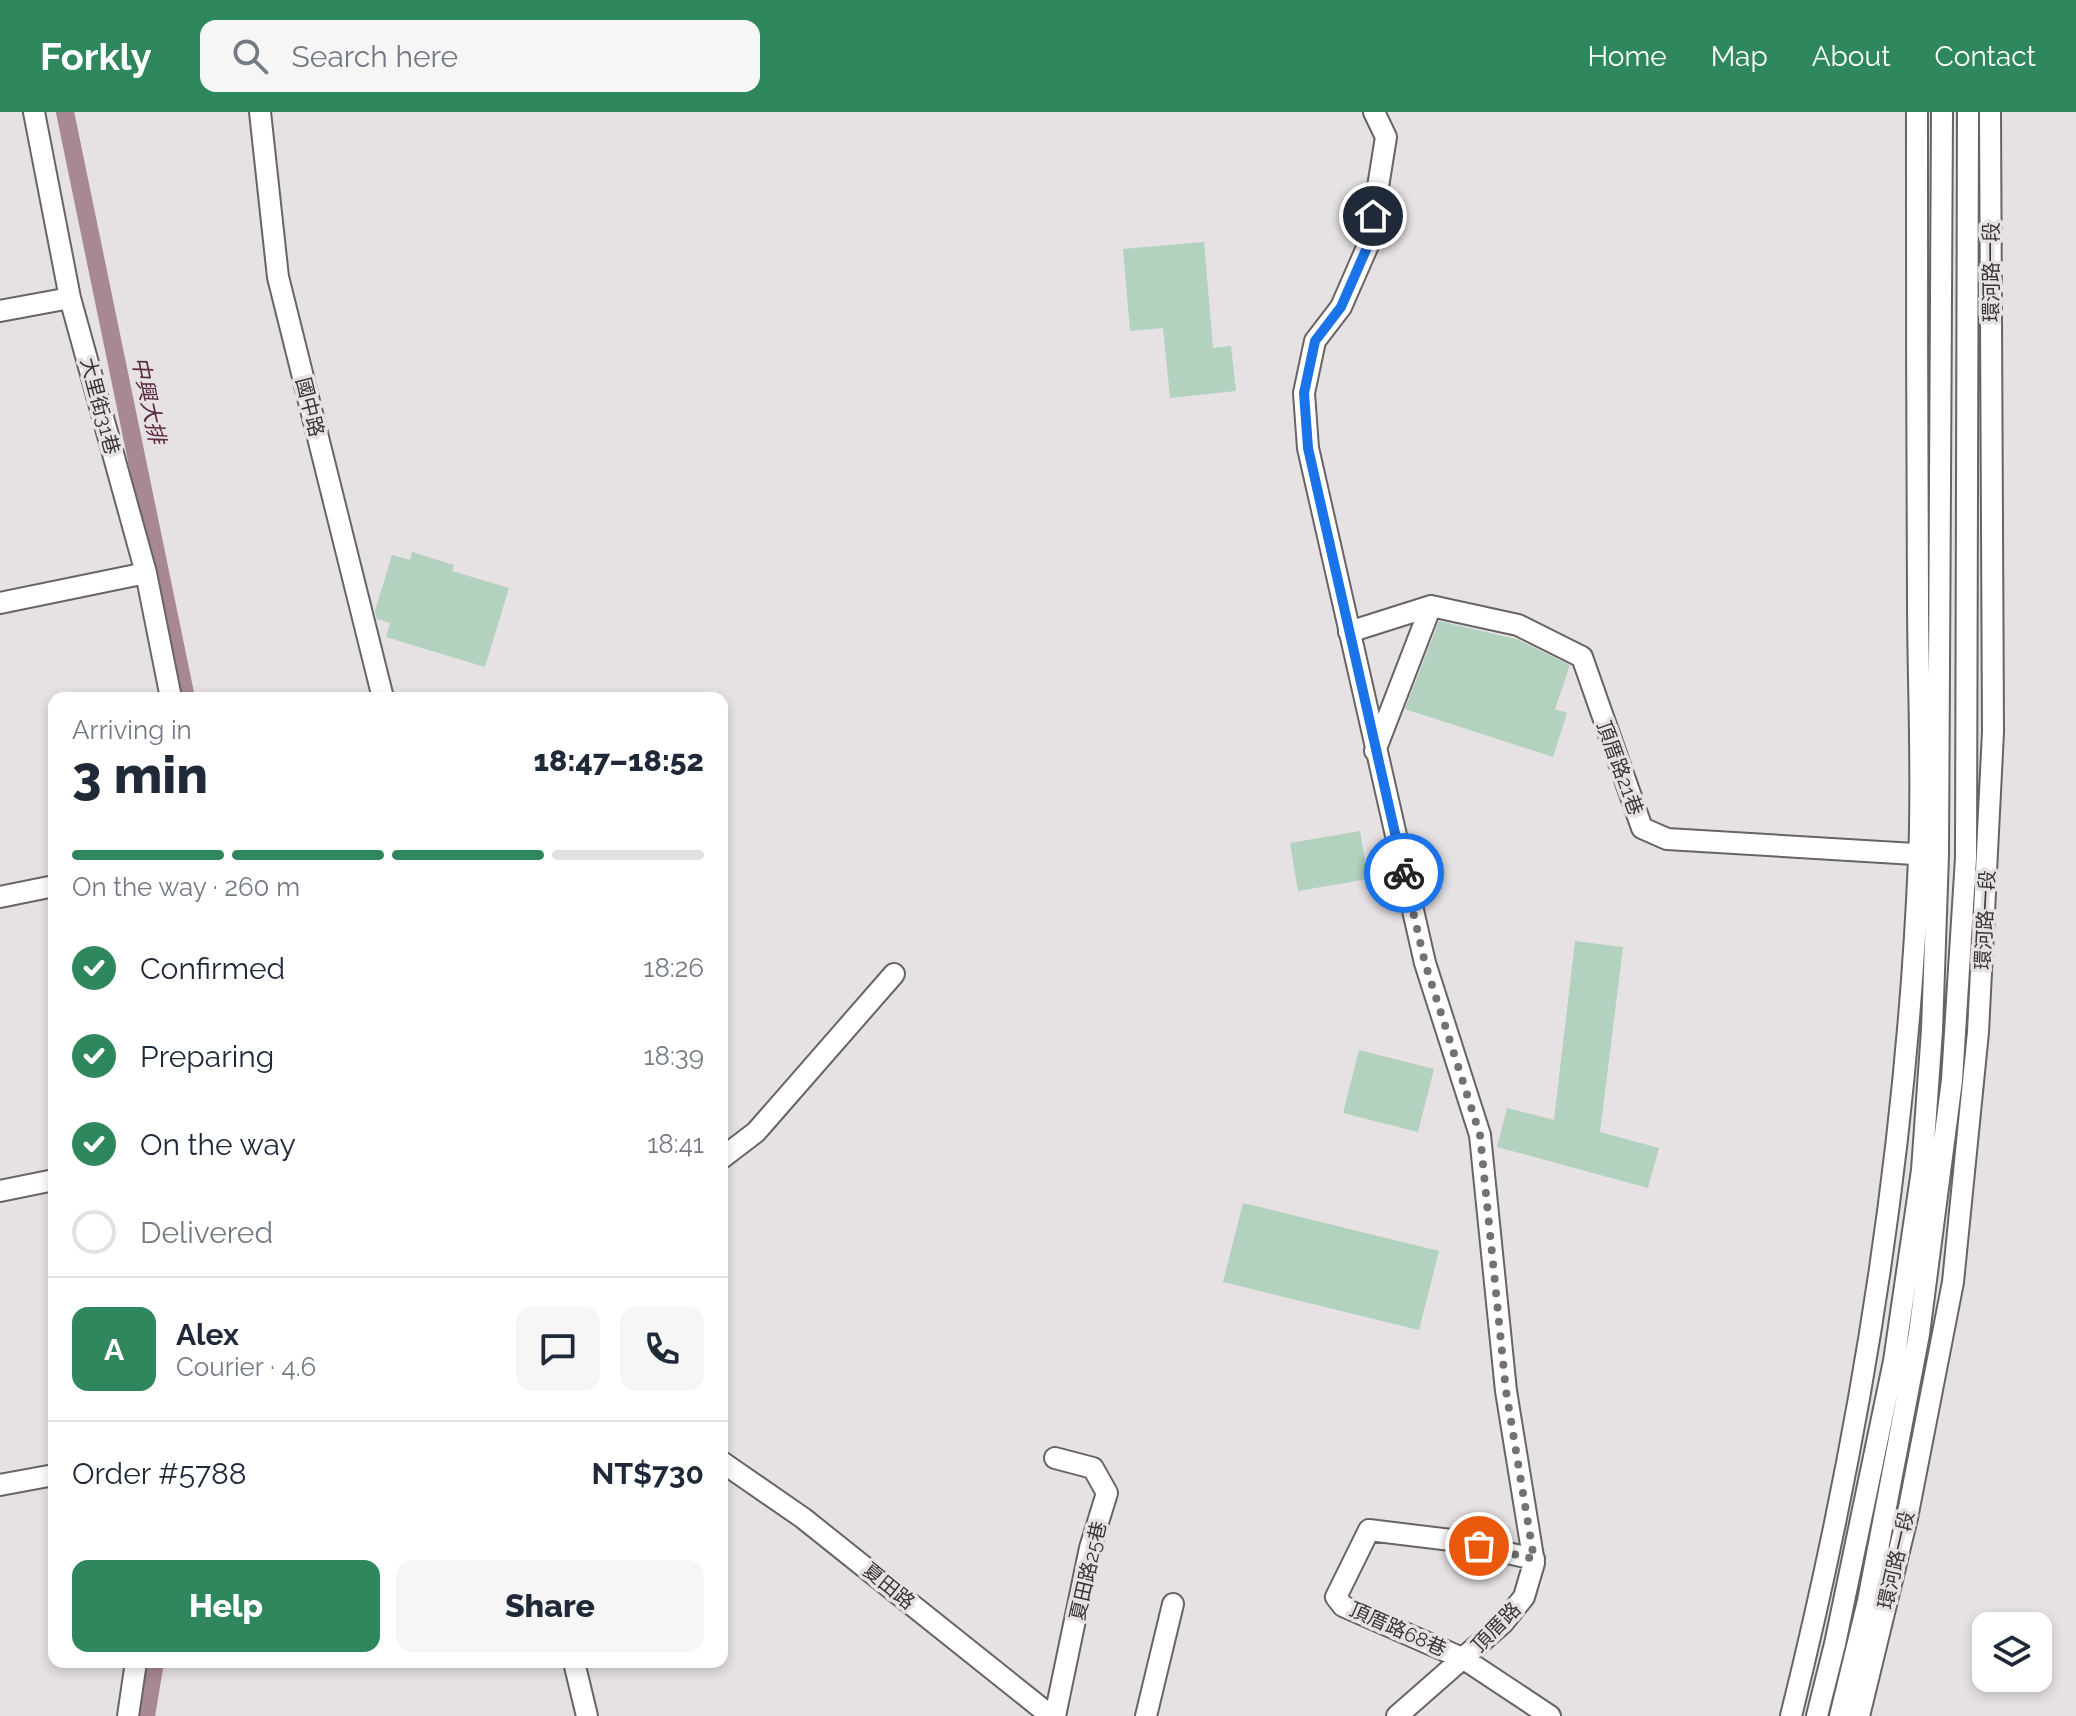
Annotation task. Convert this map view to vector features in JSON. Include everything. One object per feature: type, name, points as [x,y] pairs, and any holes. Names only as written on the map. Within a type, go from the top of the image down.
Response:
[{"type":"street","name":"大里街31巷","points":[[34,112],[70,298],[146,573],[170,692]]},
{"type":"street","name":"國中路","points":[[260,112],[278,277],[382,692]]},
{"type":"street","name":"頂厝路","points":[[1374,112],[1386,137],[1369,243],[1341,307],[1315,341],[1304,393],[1308,448],[1425,963],[1480,1135],[1506,1391],[1534,1559],[1524,1597],[1503,1623],[1397,1716]]},
{"type":"street","name":"環河路一段","points":[[1817,1716],[1894,1361],[1922,1170],[1932,1030],[1917,112]]},
{"type":"street","name":"環河路一段","points":[[1791,1716],[1845,1476],[1865,1370],[1896,1167],[1929,855],[1942,112]]},
{"type":"street","name":"環河路一段","points":[[1840,1716],[1868,1601],[1919,1334],[1952,1080],[1966,858],[1968,112]]},
{"type":"street","name":"環河路一段","points":[[1859,1716],[1907,1518],[1953,1282],[1978,1032],[1993,732],[1990,112]]},
{"type":"street","points":[[0,311],[70,298]]},
{"type":"street","points":[[0,603],[146,573]]},
{"type":"street","points":[[1375,751],[1431,606]]},
{"type":"street","name":"頂厝路21巷","points":[[1349,632],[1431,606],[1518,625],[1582,657],[1642,828],[1667,839],[1988,860]]},
{"type":"street","points":[[0,897],[48,887]]},
{"type":"street","points":[[728,1153],[756,1132],[894,974]]},
{"type":"street","points":[[0,1191],[48,1181]]},
{"type":"street","name":"夏田路25巷","points":[[1053,1716],[1090,1548],[1107,1493],[1093,1468],[1055,1458]]},
{"type":"street","name":"夏田路","points":[[728,1466],[803,1518],[1053,1716]]},
{"type":"street","points":[[0,1485],[48,1476]]},
{"type":"street","name":"頂厝路68巷","points":[[1464,1659],[1343,1606],[1336,1597],[1369,1530],[1451,1540],[1534,1559]]},
{"type":"street","points":[[1146,1716],[1173,1604]]},
{"type":"street","points":[[1464,1659],[1550,1716]]},
{"type":"street","points":[[128,1716],[135,1668]]},
{"type":"street","points":[[575,1668],[587,1716]]},
{"type":"building","points":[[1204,242],[1213,348],[1231,346],[1236,391],[1170,398],[1163,328],[1130,331],[1123,249]]},
{"type":"building","points":[[412,552],[454,565],[452,571],[509,588],[485,667],[386,637],[390,623],[377,619],[375,611],[392,555],[410,560]]},
{"type":"building","points":[[1439,621],[1516,639],[1570,665],[1555,709],[1567,713],[1553,757],[1405,709]]},
{"type":"building","points":[[1360,831],[1368,879],[1298,891],[1290,843]]},
{"type":"building","points":[[1575,941],[1623,947],[1600,1132],[1659,1148],[1648,1188],[1497,1147],[1507,1108],[1554,1120]]},
{"type":"building","points":[[1359,1050],[1434,1069],[1418,1132],[1343,1113]]},
{"type":"building","points":[[1243,1203],[1439,1251],[1419,1330],[1223,1282]]},
{"type":"waterway","name":"中興大排","points":[[65,112],[185,692]]},
{"type":"waterway","name":"中興大排","points":[[146,1716],[154,1668]]},
{"type":"way so far","points":[[1404,873],[1425,963],[1480,1135],[1506,1391],[1534,1559],[1479,1546]]},
{"type":"route","points":[[1373,216],[1369,243],[1341,307],[1315,341],[1304,393],[1308,448],[1404,873]]}]
